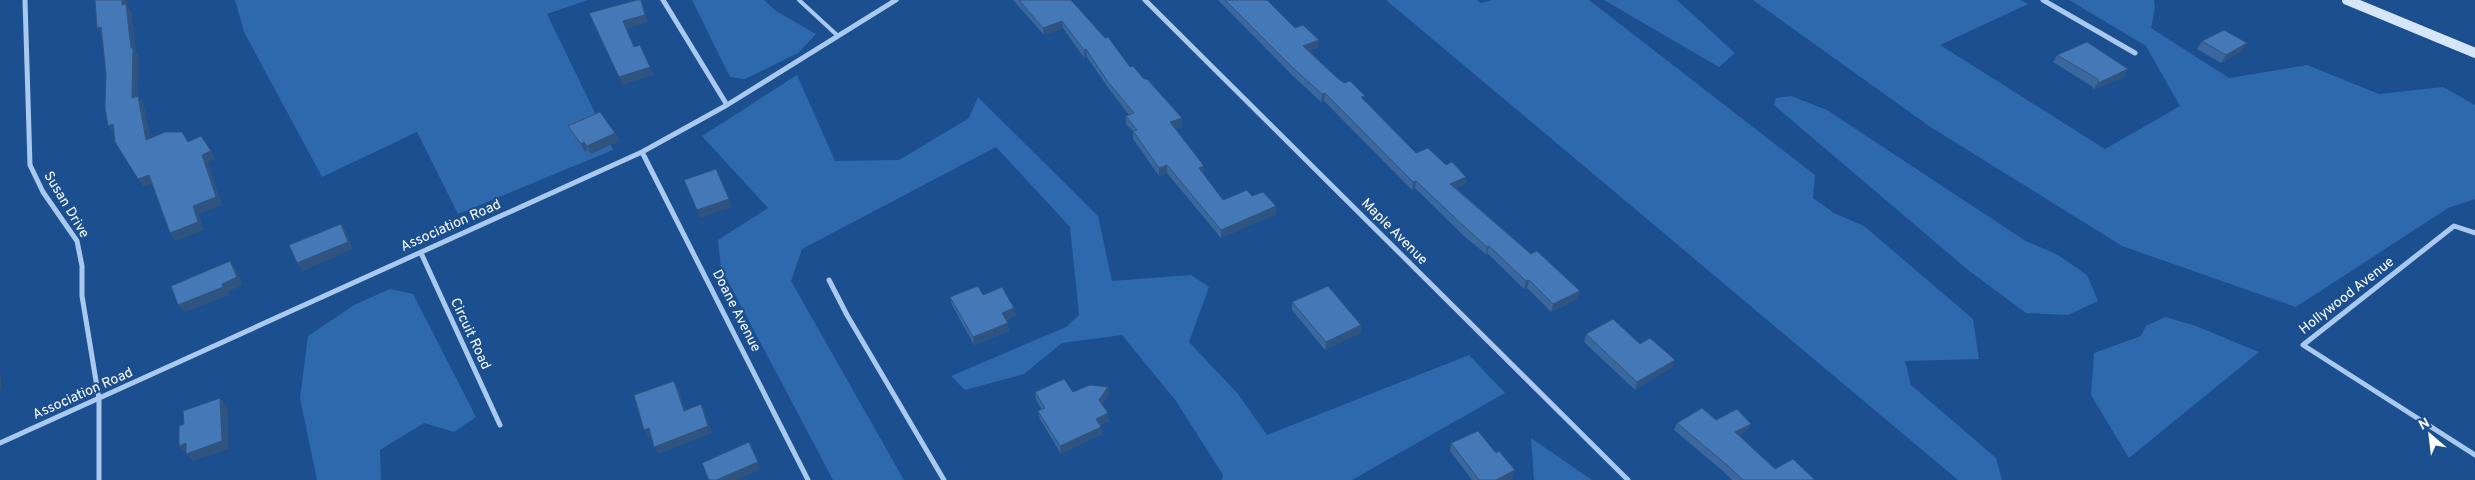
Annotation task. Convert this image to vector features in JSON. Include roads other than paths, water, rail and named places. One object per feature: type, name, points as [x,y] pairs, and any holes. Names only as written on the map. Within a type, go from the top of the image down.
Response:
[{"type":"main road","points":[[2347,0],[2475,53]]},
{"type":"street","name":"Susan Drive","points":[[25,0],[30,165],[43,192],[77,241],[82,266],[82,296],[99,399],[99,480]]},
{"type":"street","points":[[663,0],[728,105]]},
{"type":"street","name":"Association Road","points":[[0,443],[642,152],[728,105],[896,0]]},
{"type":"street","name":"Maple Avenue","points":[[1145,0],[1628,480]]},
{"type":"street","points":[[2043,0],[2135,53]]},
{"type":"street","name":"Doane Avenue","points":[[642,152],[808,480]]},
{"type":"street","name":"Hollywood Avenue","points":[[2475,233],[2454,226],[2303,345],[2475,455]]},
{"type":"street","name":"Circuit Road","points":[[421,253],[500,425]]},
{"type":"street","points":[[829,280],[847,315],[944,480]]},
{"type":"lane","points":[[799,0],[838,36]]}]
